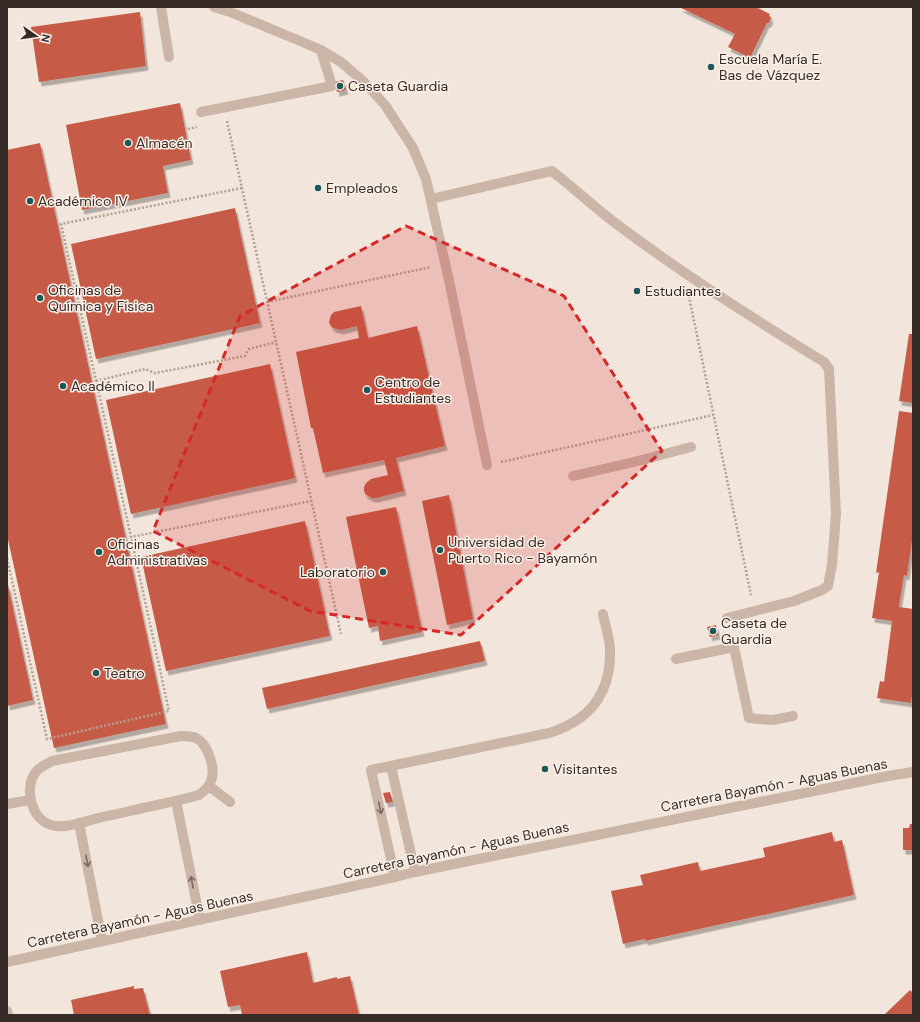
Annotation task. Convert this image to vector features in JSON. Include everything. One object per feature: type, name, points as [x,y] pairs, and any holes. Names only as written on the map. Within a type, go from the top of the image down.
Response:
[{"type":"street","points":[[161,7],[169,57]]},
{"type":"street","points":[[214,7],[275,30],[321,50],[341,62],[364,82],[385,105],[413,148],[426,179],[431,199],[487,465]]},
{"type":"street","points":[[201,112],[332,86],[321,50]]},
{"type":"street","points":[[431,199],[552,170],[610,218],[648,246],[737,308],[824,362],[830,369],[836,514],[832,565],[828,586],[822,590],[794,601],[727,618]]},
{"type":"street","points":[[574,476],[691,447]]},
{"type":"street","points":[[396,877],[372,770],[549,733],[578,720],[600,698],[610,668],[610,649],[603,614]]},
{"type":"street","points":[[676,659],[734,647],[749,718],[773,720],[793,716]]},
{"type":"street","points":[[180,736],[196,738],[204,745],[210,757],[213,774],[209,786],[199,795],[57,827],[49,825],[41,820],[31,800],[30,788],[35,773],[45,764],[180,736]]},
{"type":"street","points":[[391,766],[415,872]]},
{"type":"street","name":"Carretera Bayamón - Aguas Buenas","points":[[7,962],[415,872],[913,772]]},
{"type":"street","points":[[209,786],[230,802]]},
{"type":"street","points":[[7,804],[31,800]]},
{"type":"street","points":[[176,801],[200,920]]},
{"type":"street","points":[[79,823],[102,941]]},
{"type":"street","points":[[7,1011],[8,1015]]},
{"type":"path","points":[[227,120],[341,634]]},
{"type":"path","points":[[188,129],[204,125]]},
{"type":"path","points":[[7,558],[47,739],[169,711],[61,224],[242,188]]},
{"type":"path","points":[[267,302],[432,267]]},
{"type":"path","points":[[687,289],[751,595]]},
{"type":"path","points":[[96,381],[145,369],[155,373],[245,356],[249,349],[276,342]]},
{"type":"path","points":[[487,465],[713,415]]},
{"type":"path","points":[[131,537],[311,501]]},
{"type":"highlighted area","points":[[406,226],[564,296],[662,451],[461,635],[310,611],[153,531],[240,316]]},
{"type":"building","points":[[679,7],[756,7],[770,14],[769,16],[771,17],[750,58],[728,47],[735,34]]},
{"type":"building","points":[[140,12],[146,66],[39,82],[31,27]]},
{"type":"building","name":"Caseta Guardia","points":[[343,80],[346,90],[337,92],[335,82]]},
{"type":"building","name":"Almacén","points":[[180,103],[191,160],[163,166],[168,193],[82,210],[66,125]]},
{"type":"building","points":[[40,143],[166,724],[54,748],[7,535],[7,150]]},
{"type":"building","points":[[235,208],[260,323],[96,359],[71,244]]},
{"type":"building","name":"Centro de Estudiantes","points":[[361,306],[368,338],[417,326],[445,446],[396,458],[404,491],[376,498],[372,498],[365,494],[364,487],[371,479],[388,475],[384,460],[323,473],[313,428],[311,428],[296,352],[359,338],[357,326],[341,330],[333,328],[329,322],[331,315],[334,312]]},
{"type":"building","points":[[909,334],[913,334],[913,403],[899,401]]},
{"type":"building","points":[[270,364],[295,478],[131,514],[106,400]]},
{"type":"building","points":[[899,411],[913,413],[913,534],[907,576],[904,575],[899,607],[913,609],[913,689],[911,703],[877,698],[880,681],[884,682],[892,621],[872,618],[879,572],[876,573]]},
{"type":"building","points":[[449,495],[473,619],[447,625],[422,501]]},
{"type":"building","name":"Laboratorio","points":[[396,507],[422,632],[380,641],[378,626],[369,628],[346,517]]},
{"type":"building","points":[[305,521],[330,636],[166,671],[141,557]]},
{"type":"building","points":[[7,585],[33,700],[7,706]]},
{"type":"building","name":"Caseta de Guardia","points":[[716,625],[718,635],[710,637],[707,627]]},
{"type":"building","points":[[480,641],[485,661],[267,709],[262,688]]},
{"type":"building","points":[[390,792],[393,802],[386,803],[383,793]]},
{"type":"building","points":[[910,824],[913,824],[913,850],[903,850],[903,828],[909,828]]},
{"type":"building","points":[[832,832],[834,842],[842,840],[854,895],[645,941],[645,939],[623,944],[611,891],[643,885],[640,875],[698,862],[700,871],[765,857],[763,848]]},
{"type":"building","points":[[307,952],[313,983],[337,977],[337,979],[350,976],[359,1015],[242,1015],[240,1005],[228,1007],[220,971]]},
{"type":"building","points":[[134,986],[134,989],[143,988],[150,1015],[74,1015],[71,1000]]},
{"type":"building","points":[[910,990],[913,993],[913,1015],[884,1015]]},
{"type":"place","name":"Escuela María E. Bas de Vázquez","points":[[711,67]]},
{"type":"place","name":"Caseta Guardia","points":[[340,86]]},
{"type":"place","name":"Almacén","points":[[128,143]]},
{"type":"place","name":"Empleados","points":[[318,188]]},
{"type":"place","name":"Académico IV","points":[[30,201]]},
{"type":"place","name":"Estudiantes","points":[[637,291]]},
{"type":"place","name":"Oficinas de Química y Física","points":[[40,298]]},
{"type":"place","name":"Académico II","points":[[63,386]]},
{"type":"place","name":"Centro de Estudiantes","points":[[367,390]]},
{"type":"place","name":"Universidad de Puerto Rico - Bayamón","points":[[440,550]]},
{"type":"place","name":"Oficinas Administrativas","points":[[99,552]]},
{"type":"place","name":"Laboratorio","points":[[383,572]]},
{"type":"place","name":"Caseta de Guardia","points":[[713,631]]},
{"type":"place","name":"Teatro","points":[[96,673]]},
{"type":"place","name":"Visitantes","points":[[545,769]]}]
